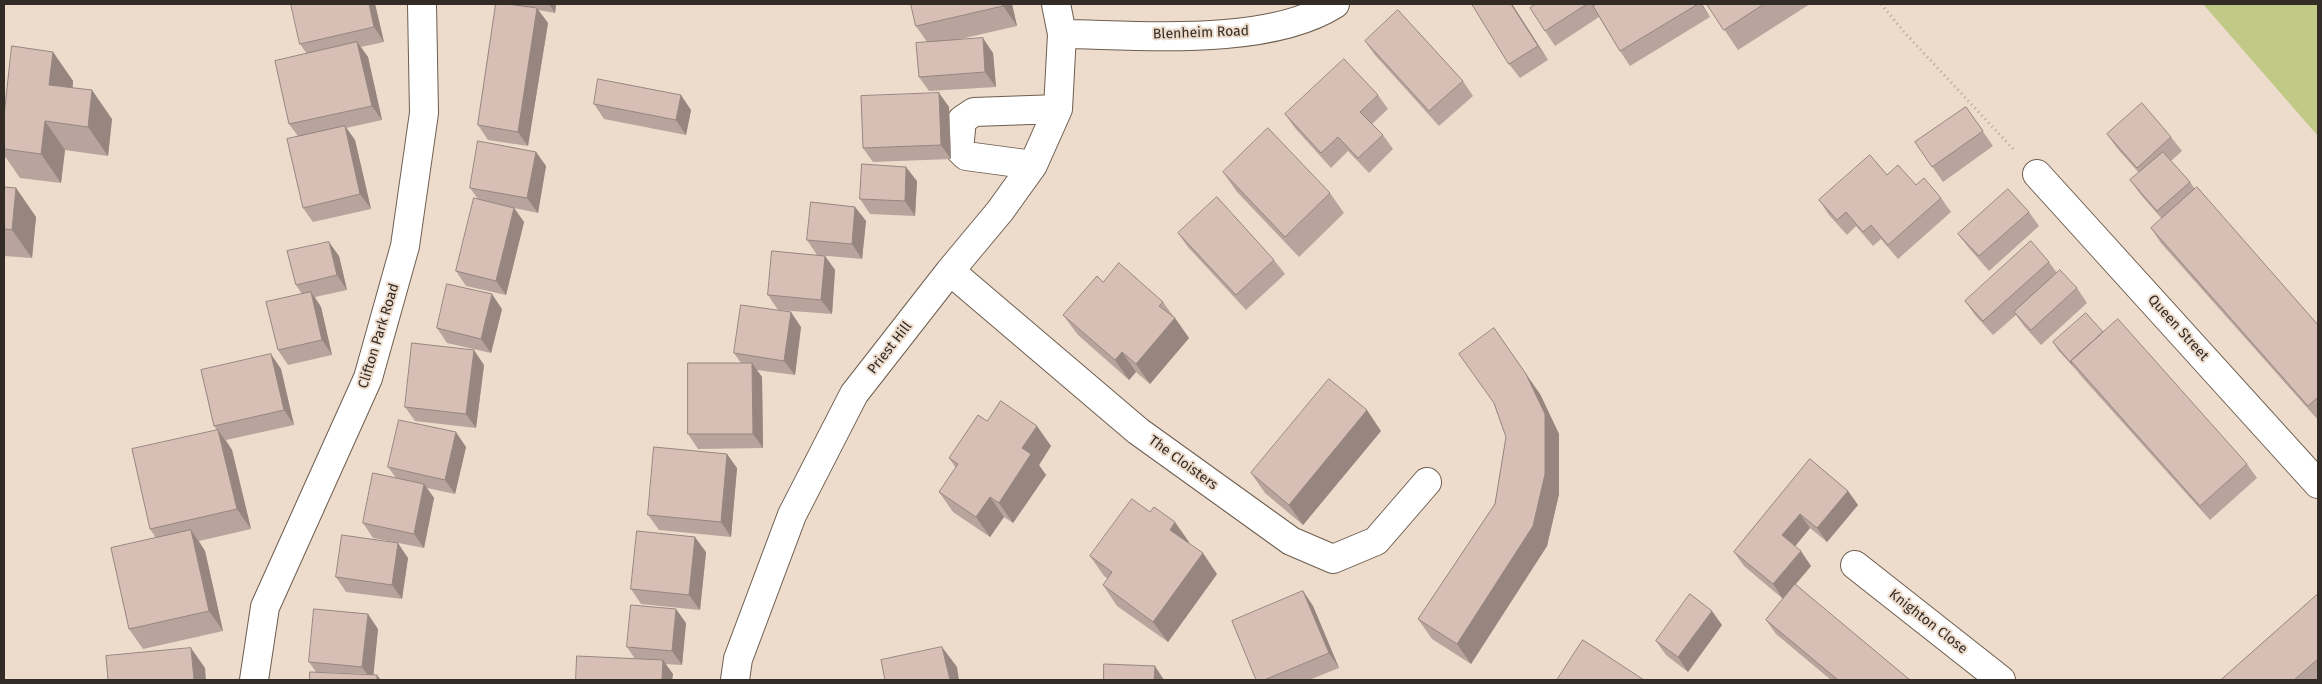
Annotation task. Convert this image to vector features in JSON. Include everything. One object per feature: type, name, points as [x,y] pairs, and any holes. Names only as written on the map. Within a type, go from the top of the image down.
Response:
[{"type":"street","name":"Clifton Park Road","points":[[254,680],[265,607],[368,378],[405,246],[424,113],[422,4]]},
{"type":"street","name":"Priest Hill","points":[[735,680],[738,659],[792,515],[854,394],[950,271],[1000,211],[1033,165],[1058,109],[1062,34],[1056,4]]},
{"type":"street","name":"Blenheim Road","points":[[1062,34],[1200,36],[1262,30],[1322,12],[1335,4]]},
{"type":"street","points":[[1033,165],[966,156],[959,149],[962,120],[974,112],[1058,109]]},
{"type":"street","name":"Queen Street","points":[[2037,174],[2318,484]]},
{"type":"street","name":"The Cloisters","points":[[950,271],[1138,431],[1291,540],[1333,559],[1376,541],[1427,482]]},
{"type":"street","name":"Knighton Close","points":[[1855,565],[2001,680]]},
{"type":"path","points":[[1881,4],[1905,33],[2037,174]]},
{"type":"green space","points":[[2203,4],[2318,4],[2318,136]]},
{"type":"building","points":[[291,4],[369,4],[374,27],[300,44]]},
{"type":"building","points":[[496,4],[537,8],[518,132],[478,125]]},
{"type":"building","points":[[911,4],[1002,4],[1003,6],[916,26]]},
{"type":"building","points":[[1472,4],[1511,4],[1538,46],[1509,64]]},
{"type":"building","points":[[1536,4],[1587,4],[1545,31],[1530,8]]},
{"type":"building","points":[[1597,4],[1698,4],[1620,51],[1593,6]]},
{"type":"building","points":[[1707,4],[1764,4],[1724,30]]},
{"type":"building","points":[[1398,10],[1463,81],[1429,111],[1365,41]]},
{"type":"building","points":[[983,38],[985,72],[919,77],[916,43]]},
{"type":"building","points":[[357,42],[372,106],[289,124],[275,61]]},
{"type":"building","points":[[12,46],[53,52],[49,85],[92,90],[88,127],[45,121],[41,154],[4,149],[4,116]]},
{"type":"building","points":[[1344,59],[1378,95],[1360,112],[1383,135],[1358,158],[1338,137],[1321,153],[1285,114]]},
{"type":"building","points":[[598,79],[681,95],[676,120],[594,104]]},
{"type":"building","points":[[939,93],[941,145],[863,148],[861,96]]},
{"type":"building","points":[[2142,103],[2171,137],[2137,168],[2107,134]]},
{"type":"building","points":[[1966,107],[1983,131],[1932,167],[1915,142]]},
{"type":"building","points":[[345,126],[360,194],[303,208],[287,139]]},
{"type":"building","points":[[1268,128],[1330,193],[1285,237],[1223,172]]},
{"type":"building","points":[[478,141],[536,152],[527,198],[470,188]]},
{"type":"building","points":[[2163,152],[2190,182],[2157,211],[2130,180]]},
{"type":"building","points":[[1870,155],[1887,175],[1898,165],[1916,185],[1924,178],[1941,198],[1888,245],[1871,225],[1863,232],[1846,212],[1837,220],[1819,200]]},
{"type":"building","points":[[862,164],[906,167],[905,201],[860,199]]},
{"type":"building","points":[[4,187],[16,188],[12,230],[4,229]]},
{"type":"building","points":[[2197,187],[2318,325],[2318,397],[2308,406],[2151,228]]},
{"type":"building","points":[[2008,189],[2029,212],[1979,256],[1958,234]]},
{"type":"building","points":[[1217,197],[1274,260],[1236,295],[1178,233]]},
{"type":"building","points":[[474,198],[514,208],[496,281],[456,271]]},
{"type":"building","points":[[811,202],[855,207],[852,244],[807,240]]},
{"type":"building","points":[[2031,241],[2049,262],[1983,321],[1965,301]]},
{"type":"building","points":[[329,242],[337,275],[296,285],[287,251]]},
{"type":"building","points":[[772,251],[825,256],[821,300],[768,295]]},
{"type":"building","points":[[1119,263],[1163,302],[1159,306],[1175,318],[1136,364],[1122,352],[1115,360],[1063,315],[1097,276],[1103,282]]},
{"type":"building","points":[[2060,270],[2077,288],[2031,330],[2014,312]]},
{"type":"building","points":[[447,284],[492,294],[481,339],[437,328]]},
{"type":"building","points":[[311,292],[322,340],[278,350],[266,302]]},
{"type":"building","points":[[741,305],[791,312],[784,361],[734,353]]},
{"type":"building","points":[[2086,313],[2103,332],[2071,363],[2053,342]]},
{"type":"building","points":[[2118,319],[2247,464],[2200,506],[2071,361]]},
{"type":"building","points":[[1494,328],[1526,374],[1545,414],[1545,474],[1533,526],[1457,644],[1418,619],[1495,504],[1506,437],[1494,403],[1459,354]]},
{"type":"building","points":[[412,343],[474,350],[466,414],[405,407]]},
{"type":"building","points":[[271,354],[284,410],[214,426],[201,370]]},
{"type":"building","points":[[688,363],[752,363],[753,434],[688,434]]},
{"type":"building","points":[[1329,379],[1367,410],[1289,505],[1251,473]]},
{"type":"building","points":[[1001,401],[1037,426],[1022,448],[1031,454],[999,503],[990,497],[976,517],[939,492],[958,464],[949,458],[978,415],[987,421]]},
{"type":"building","points":[[399,420],[456,432],[445,480],[388,467]]},
{"type":"building","points":[[218,430],[237,509],[150,529],[132,449]]},
{"type":"building","points":[[654,447],[727,454],[721,522],[648,515]]},
{"type":"building","points":[[1810,459],[1848,491],[1817,528],[1800,514],[1782,535],[1801,551],[1773,584],[1734,552]]},
{"type":"building","points":[[373,473],[424,484],[414,534],[363,523]]},
{"type":"building","points":[[1132,499],[1150,512],[1154,507],[1175,522],[1170,530],[1203,553],[1153,622],[1103,585],[1112,572],[1090,556]]},
{"type":"building","points":[[191,530],[209,611],[129,629],[111,548]]},
{"type":"building","points":[[637,531],[695,537],[689,595],[631,589]]},
{"type":"building","points":[[342,535],[398,543],[392,585],[336,577]]},
{"type":"building","points":[[1795,584],[1910,680],[1838,680],[1766,620]]},
{"type":"building","points":[[1303,591],[1329,653],[1264,680],[1256,680],[1232,621]]},
{"type":"building","points":[[1690,594],[1712,611],[1678,657],[1656,641]]},
{"type":"building","points":[[2318,594],[2318,659],[2294,680],[2221,680]]},
{"type":"building","points":[[631,605],[676,609],[672,651],[627,647]]},
{"type":"building","points":[[314,609],[368,614],[362,667],[309,662]]},
{"type":"building","points":[[1583,640],[1644,680],[1557,680]]},
{"type":"building","points":[[942,647],[950,680],[885,680],[881,660]]},
{"type":"building","points":[[191,648],[194,680],[108,680],[106,656]]},
{"type":"building","points":[[577,656],[663,660],[662,680],[576,680]]},
{"type":"building","points":[[1104,664],[1155,666],[1154,680],[1104,680]]},
{"type":"building","points":[[310,672],[377,675],[377,680],[310,680]]}]
